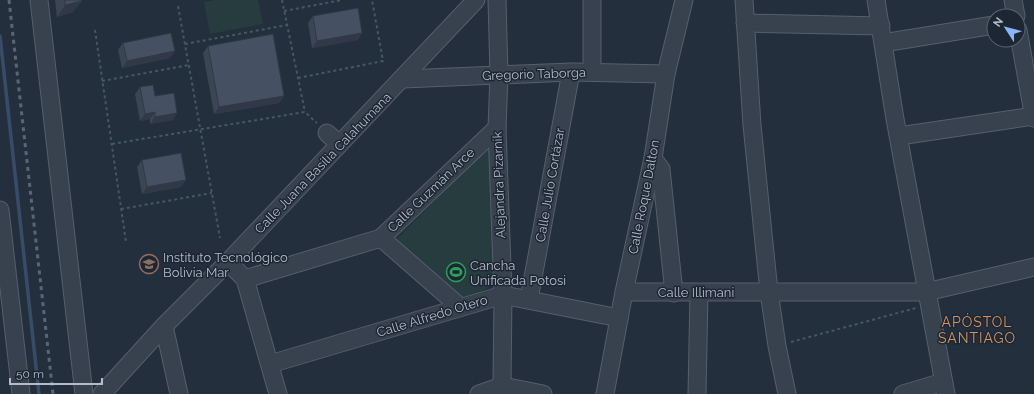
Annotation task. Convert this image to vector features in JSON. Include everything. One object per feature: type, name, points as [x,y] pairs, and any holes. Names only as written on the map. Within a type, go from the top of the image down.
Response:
[{"type":"street","points":[[39,0],[84,394]]},
{"type":"street","name":"Calle Juana Basilia Calahumana","points":[[102,394],[164,326],[228,262],[333,138],[402,79],[476,0]]},
{"type":"street","name":"Alejandra Pizarnik","points":[[497,0],[500,75],[497,128],[503,295],[504,390]]},
{"type":"street","points":[[592,0],[592,72]]},
{"type":"street","name":"Calle Roque Dalton","points":[[605,394],[624,292],[653,158],[666,74],[684,0]]},
{"type":"street","points":[[744,0],[752,125],[769,292],[777,346],[787,394]]},
{"type":"street","points":[[876,0],[895,119],[944,388],[903,394]]},
{"type":"street","points":[[745,23],[880,26]]},
{"type":"street","points":[[883,43],[986,26]]},
{"type":"street","points":[[899,136],[1034,117],[1031,88],[1022,48]]},
{"type":"street","name":"Gregorio Taborga","points":[[402,79],[571,72],[666,74]]},
{"type":"street","name":"Calle Julio Cortázar","points":[[529,299],[571,72]]},
{"type":"street","name":"Calle Guzmán Arce","points":[[245,279],[381,238],[497,128]]},
{"type":"street","points":[[653,158],[661,169],[674,293]]},
{"type":"street","points":[[0,210],[21,394]]},
{"type":"street","points":[[381,238],[460,307]]},
{"type":"street","points":[[228,262],[245,279],[278,394]]},
{"type":"street","name":"Calle Illimani","points":[[624,292],[769,292],[928,298],[1034,267]]},
{"type":"street","points":[[697,394],[699,293]]},
{"type":"street","name":"Calle Alfredo Otero","points":[[270,364],[503,295],[619,318]]},
{"type":"street","points":[[164,326],[179,394]]},
{"type":"street","points":[[479,394],[504,390],[543,394]]},
{"type":"path","points":[[282,0],[305,112],[333,138]]},
{"type":"path","points":[[284,11],[342,0]]},
{"type":"path","points":[[298,78],[383,61],[372,0]]},
{"type":"path","points":[[178,6],[220,238]]},
{"type":"path","points":[[185,44],[287,25]]},
{"type":"path","points":[[95,30],[126,242]]},
{"type":"path","points":[[102,81],[189,65]]},
{"type":"path","points":[[112,144],[305,112]]},
{"type":"path","points":[[121,209],[212,193]]},
{"type":"path","points":[[777,346],[928,298]]},
{"type":"green space","points":[[215,0],[258,0],[263,24],[210,34],[204,2]]},
{"type":"green space","points":[[491,144],[501,261],[492,275],[491,286],[461,304],[394,242]]},
{"type":"building","points":[[65,0],[81,0],[82,1],[65,5]]},
{"type":"building","points":[[358,8],[362,33],[317,41],[313,16]]},
{"type":"building","points":[[171,33],[175,51],[127,61],[123,43]]},
{"type":"building","points":[[273,34],[284,96],[219,107],[208,46]]},
{"type":"building","points":[[153,85],[155,96],[174,93],[177,113],[155,117],[155,112],[145,114],[140,87]]},
{"type":"building","points":[[181,153],[186,180],[147,187],[142,160]]},
{"type":"waterway","points":[[0,36],[39,394]]},
{"type":"railway","points":[[9,0],[53,394]]},
{"type":"place","name":"Instituto Tecnológico Bolivia Mar","points":[[149,264]]},
{"type":"place","name":"Cancha Unificada Potosi","points":[[456,272]]},
{"type":"district","name":"APÓSTOL SANTIAGO","points":[[977,330]]}]
